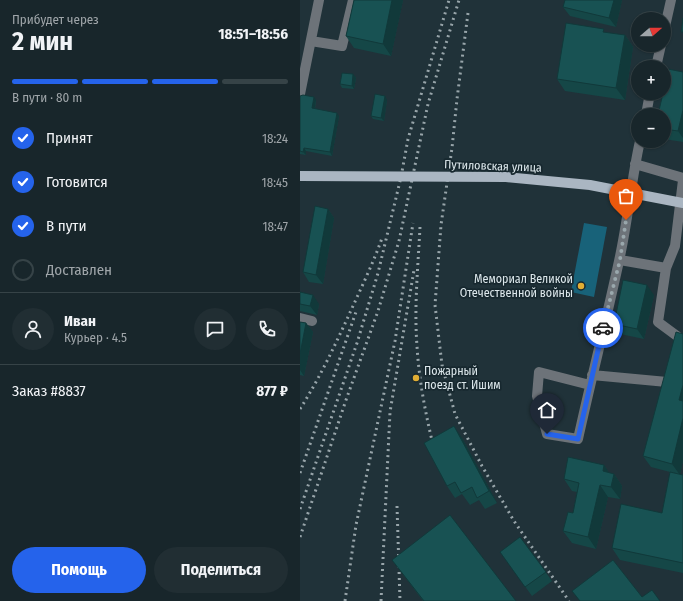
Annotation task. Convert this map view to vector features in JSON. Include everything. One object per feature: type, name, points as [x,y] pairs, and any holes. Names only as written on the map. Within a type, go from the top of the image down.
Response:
[{"type":"main road","name":"Путиловская улица","points":[[300,176],[506,177],[590,185],[683,202]]},
{"type":"street","points":[[300,94],[319,0]]},
{"type":"street","points":[[311,41],[342,46],[353,0]]},
{"type":"street","points":[[668,12],[671,0]]},
{"type":"street","points":[[638,148],[620,260],[591,380],[578,439],[547,434],[537,396],[539,372],[591,380],[667,382]]},
{"type":"street","points":[[635,164],[683,179],[675,246],[666,268],[658,322],[677,336]]},
{"type":"street","points":[[620,260],[666,268]]},
{"type":"street","points":[[300,318],[312,321]]},
{"type":"shaded area","points":[[584,223],[607,227],[594,297],[571,292]]},
{"type":"building","points":[[354,0],[392,0],[383,44],[346,36]]},
{"type":"building","points":[[565,0],[614,0],[609,18],[563,7]]},
{"type":"building","points":[[683,18],[683,32],[681,32]]},
{"type":"building","points":[[566,23],[604,29],[603,32],[625,35],[616,88],[557,79]]},
{"type":"building","points":[[671,70],[683,72],[683,110],[678,131],[671,130],[671,108],[660,108],[661,100],[671,100]]},
{"type":"building","points":[[342,73],[353,74],[352,86],[340,84]]},
{"type":"building","points":[[375,94],[385,96],[381,118],[371,116]]},
{"type":"building","points":[[303,95],[314,97],[312,108],[337,113],[330,152],[304,148],[303,152],[300,151],[300,96]]},
{"type":"building","points":[[315,206],[328,209],[316,275],[303,272]]},
{"type":"building","points":[[623,280],[647,285],[637,329],[614,324]]},
{"type":"building","points":[[300,292],[313,295],[310,306],[300,304]]},
{"type":"building","points":[[300,322],[306,323],[300,354]]},
{"type":"building","points":[[676,332],[683,334],[683,385],[679,400],[683,401],[683,418],[672,464],[643,456]]},
{"type":"building","points":[[454,426],[489,491],[477,498],[472,487],[461,493],[455,482],[447,486],[424,443]]},
{"type":"building","points":[[568,457],[604,465],[603,471],[614,474],[611,487],[600,485],[588,537],[563,531],[568,512],[573,513],[579,483],[564,479]]},
{"type":"building","points":[[670,472],[683,475],[683,563],[612,548],[621,504],[662,513]]},
{"type":"building","points":[[450,515],[516,601],[424,601],[392,560]]},
{"type":"building","points":[[520,537],[546,572],[525,587],[500,552]]},
{"type":"building","points":[[613,560],[642,597],[652,590],[660,601],[580,601],[572,591]]},
{"type":"railway","points":[[300,509],[357,343],[378,273],[401,177],[408,139],[449,0]]},
{"type":"railway","points":[[300,537],[346,400],[378,311],[399,241],[428,104],[459,0]]},
{"type":"railway","points":[[468,13],[441,225],[435,305],[442,365],[455,414],[482,466],[514,521],[569,601]]},
{"type":"railway","points":[[345,601],[356,525],[395,341],[413,223]]},
{"type":"railway","points":[[420,227],[416,331],[419,372],[434,449]]},
{"type":"railway","points":[[300,409],[335,345],[376,255],[382,238]]},
{"type":"railway","points":[[381,601],[390,412],[414,270]]},
{"type":"railway","points":[[300,473],[357,309]]},
{"type":"railway","points":[[397,506],[400,601]]},
{"type":"way so far","points":[[603,328],[620,260],[626,220]]},
{"type":"place","name":"Мемориал Великой Отечественной войны","points":[[581,286]]},
{"type":"place","name":"Пожарный поезд ст. Ишим","points":[[416,378]]},
{"type":"route","points":[[547,434],[578,439],[603,328]]}]
